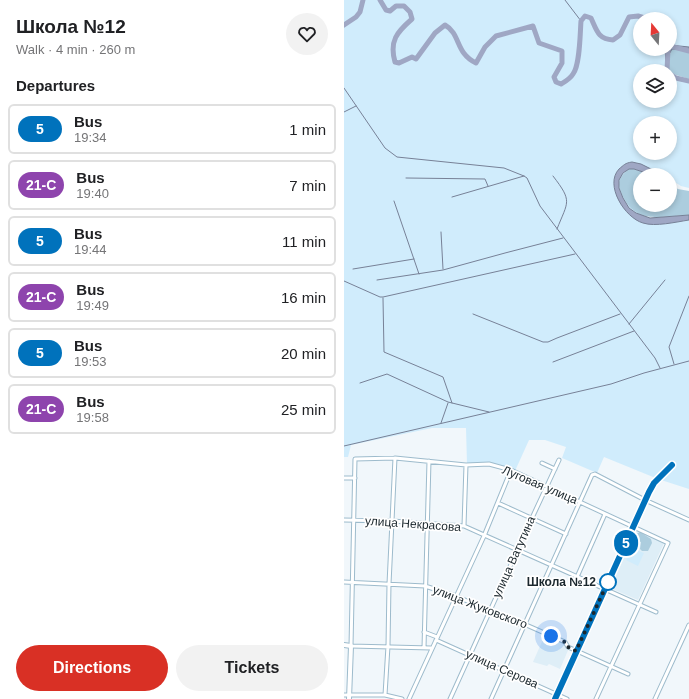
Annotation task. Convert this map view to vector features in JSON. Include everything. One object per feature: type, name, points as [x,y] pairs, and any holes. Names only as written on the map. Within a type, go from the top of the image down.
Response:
[{"type":"main road","points":[[344,646],[350,646],[347,696]]},
{"type":"street","name":"Луговая улица","points":[[355,478],[355,459],[395,458],[466,464],[489,464],[511,470],[548,486],[668,543],[639,605]]},
{"type":"street","points":[[385,695],[395,458]]},
{"type":"street","name":"улица Ватутина","points":[[450,699],[559,460]]},
{"type":"street","points":[[424,648],[429,461]]},
{"type":"street","points":[[542,463],[555,469]]},
{"type":"street","points":[[464,526],[466,464]]},
{"type":"street","points":[[555,699],[645,500],[654,483],[672,465]]},
{"type":"street","points":[[409,699],[484,536],[511,470]]},
{"type":"street","points":[[491,699],[592,476],[595,474],[645,500],[689,520]]},
{"type":"street","points":[[344,478],[355,478],[350,646],[432,648]]},
{"type":"street","points":[[498,503],[566,534]]},
{"type":"street","points":[[577,577],[605,514]]},
{"type":"street","name":"улица Некрасова","points":[[344,520],[392,521],[464,526],[656,612]]},
{"type":"street","name":"улица Жуковского","points":[[344,582],[425,586],[456,596],[518,624],[524,624],[565,642],[568,647],[628,674]]},
{"type":"street","points":[[596,699],[639,605]]},
{"type":"street","points":[[655,699],[689,624]]},
{"type":"street","name":"улица Серова","points":[[424,632],[470,656],[567,699]]},
{"type":"street","points":[[347,696],[385,695],[402,699]]},
{"type":"shaded area","points":[[344,0],[689,0],[689,49],[677,46],[677,12],[633,12],[633,56],[666,56],[666,64],[633,64],[633,108],[677,108],[677,78],[689,81],[689,188],[677,183],[677,168],[647,168],[632,162],[633,212],[641,212],[643,223],[654,224],[689,220],[689,489],[658,479],[604,457],[597,473],[562,458],[566,447],[545,440],[529,440],[515,471],[489,463],[467,464],[466,428],[432,428],[351,445],[348,457],[344,457]]},
{"type":"shaded area","points":[[677,46],[689,47],[689,50],[677,49]]},
{"type":"shaded area","points":[[677,47],[689,48],[689,79],[677,75],[677,64],[666,64],[666,60],[669,56],[677,56]]},
{"type":"shaded area","points":[[665,56],[668,56],[666,60],[666,64]]},
{"type":"shaded area","points":[[632,162],[649,168],[629,169],[623,173],[619,180],[619,188],[623,198],[633,212],[650,218],[689,215],[689,220],[666,224],[648,224],[636,220],[630,215],[624,208],[615,192],[614,183],[615,176],[619,169]]},
{"type":"shaded area","points":[[629,169],[633,169],[633,210],[626,203],[619,185],[623,174]]},
{"type":"shaded area","points":[[677,188],[689,191],[689,215],[649,217],[637,212],[677,212]]},
{"type":"shaded area","points":[[635,530],[664,543],[638,600],[608,587]]},
{"type":"shaded area","points":[[640,532],[651,539],[652,543],[648,551],[642,551],[640,549],[641,542],[637,541],[635,537],[636,534]]},
{"type":"shaded area","points":[[632,548],[644,553],[638,566],[626,560]]},
{"type":"shaded area","points":[[545,635],[565,644],[564,646],[569,648],[560,669],[549,664],[547,666],[533,662]]},
{"type":"waterway","points":[[344,25],[356,17],[360,12],[363,0]]},
{"type":"waterway","points":[[380,0],[386,10],[390,11],[396,6],[404,6],[410,12],[412,19],[398,33],[394,43],[393,55],[395,62],[399,63],[412,57],[416,59],[435,33],[445,25],[454,33],[461,49],[469,59],[476,63],[485,47],[496,36],[533,26],[539,43],[562,51],[562,63],[554,77],[556,82],[561,84],[568,80],[575,70],[579,49],[581,21],[585,16],[591,18],[601,36],[613,40],[620,35],[629,17],[633,17]]},
{"type":"waterway","points":[[565,0],[581,21]]},
{"type":"waterway","points":[[677,48],[689,51]]},
{"type":"waterway","points":[[667,64],[668,56]]},
{"type":"waterway","points":[[677,78],[689,81]]},
{"type":"waterway","points":[[344,88],[385,148],[397,157],[504,168],[527,178],[540,206],[655,358],[660,368]]},
{"type":"waterway","points":[[344,112],[356,106]]},
{"type":"waterway","points":[[452,197],[524,176]]},
{"type":"waterway","points":[[553,176],[564,191],[567,202],[557,229]]},
{"type":"waterway","points":[[406,178],[485,179],[488,186]]},
{"type":"waterway","points":[[394,201],[419,274]]},
{"type":"waterway","points":[[441,232],[443,269]]},
{"type":"waterway","points":[[377,280],[443,270],[563,238]]},
{"type":"waterway","points":[[344,281],[383,297],[575,254]]},
{"type":"waterway","points":[[353,269],[414,259]]},
{"type":"waterway","points":[[629,324],[665,280]]},
{"type":"waterway","points":[[674,364],[669,347],[689,296]]},
{"type":"waterway","points":[[383,298],[384,352],[443,377],[452,403]]},
{"type":"waterway","points":[[473,314],[543,342],[548,342],[620,314]]},
{"type":"waterway","points":[[553,362],[634,331]]},
{"type":"waterway","points":[[344,446],[611,384],[644,373],[689,361]]},
{"type":"waterway","points":[[360,383],[387,374],[448,402],[489,412]]},
{"type":"waterway","points":[[441,423],[448,403]]},
{"type":"bus line","name":"5","points":[[555,699],[649,492],[654,483],[672,465]]},
{"type":"place","name":"Школа №12","points":[[608,582]]},
{"type":"route","points":[[551,636],[565,642],[568,647],[576,651],[608,582]]}]
